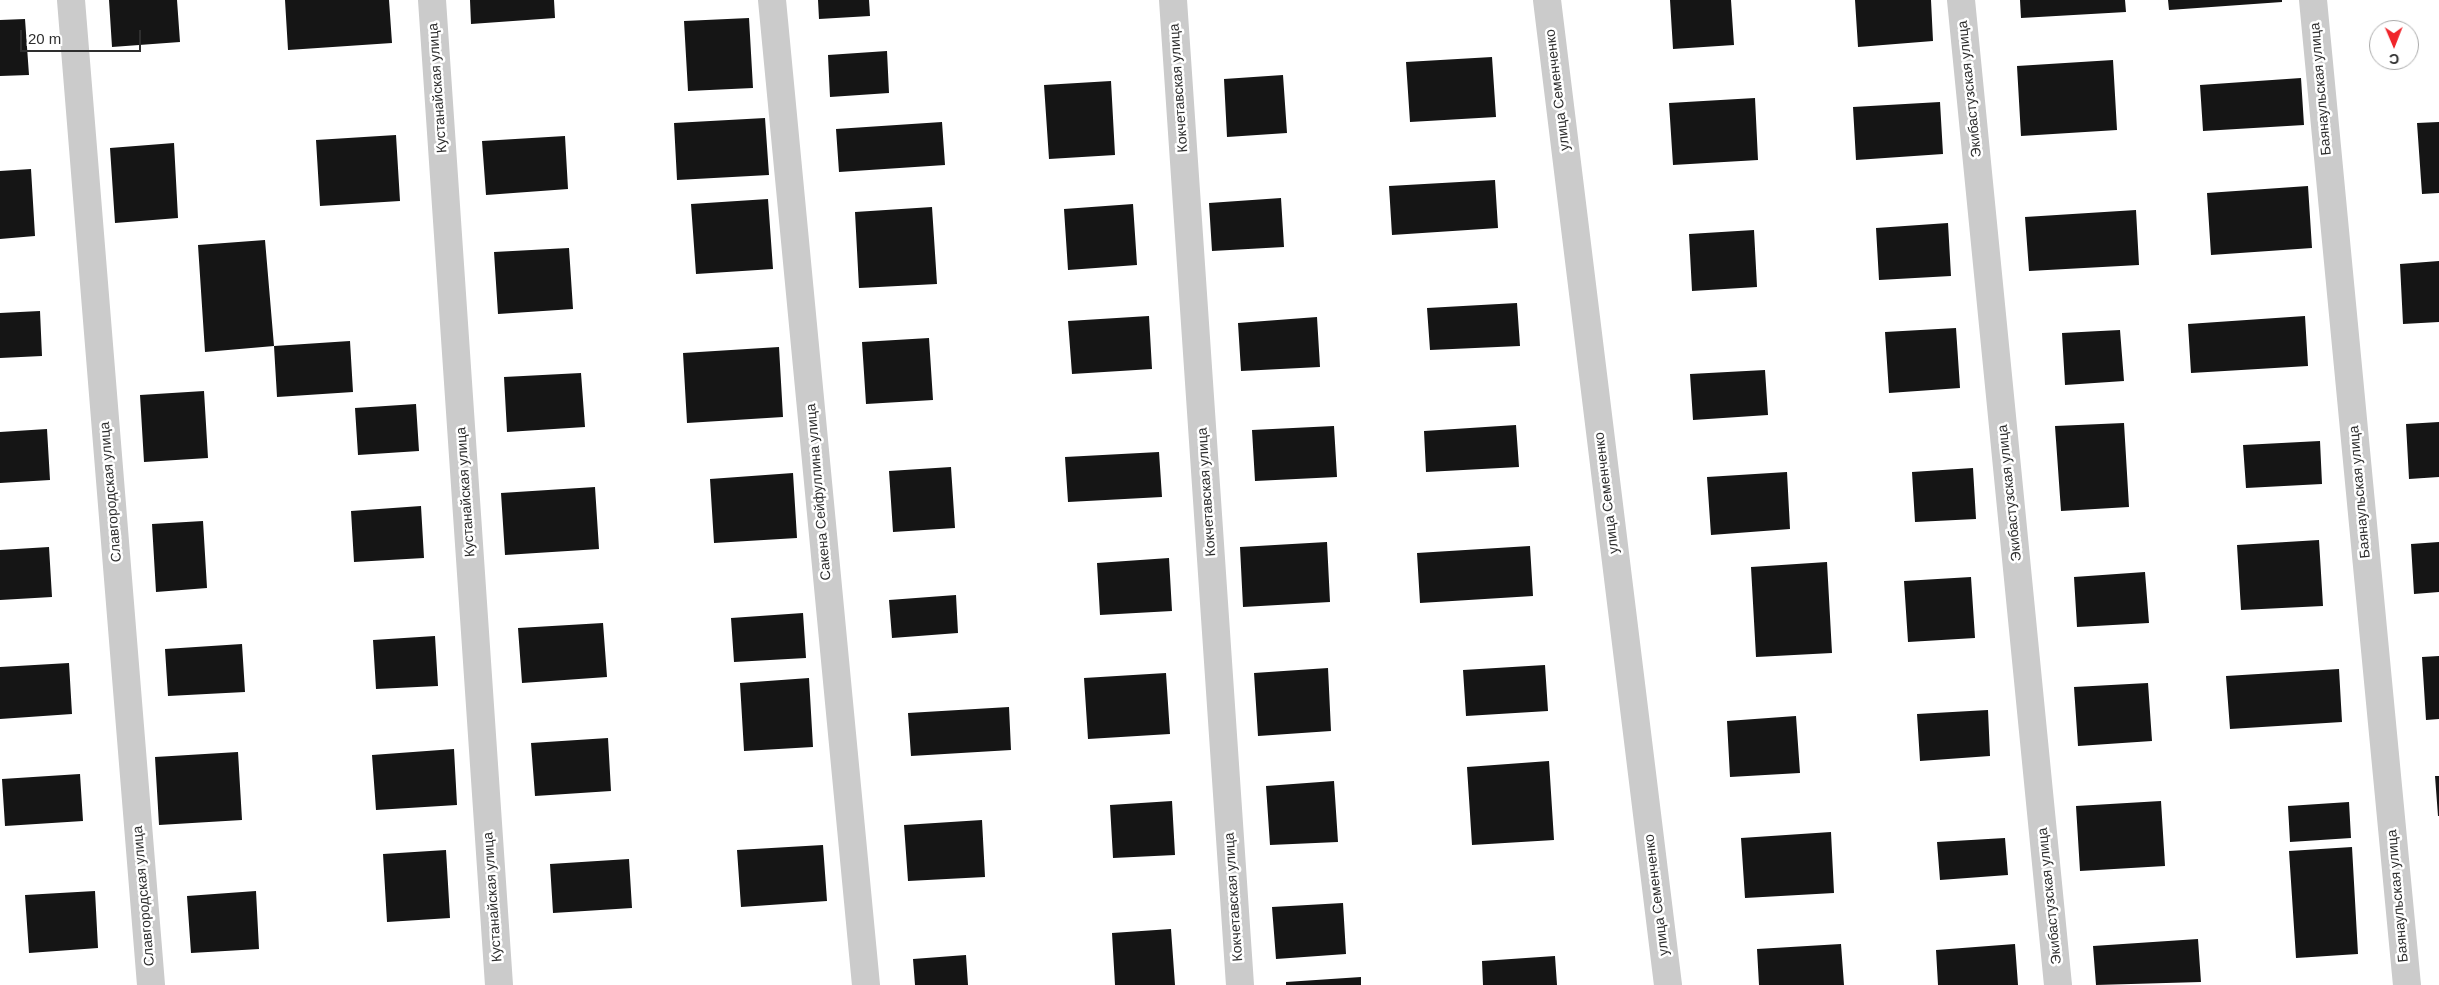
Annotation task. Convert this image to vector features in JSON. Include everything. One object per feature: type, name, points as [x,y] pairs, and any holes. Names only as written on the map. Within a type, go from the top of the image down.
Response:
[{"type":"street","name":"Славгородская улица","points":[[71,0],[151,985]]},
{"type":"street","name":"Кустанайская улица","points":[[432,0],[499,985]]},
{"type":"street","name":"Сакена Сейфуллина улица","points":[[772,0],[866,985]]},
{"type":"street","name":"Кокчетавская улица","points":[[1173,0],[1240,985]]},
{"type":"street","name":"улица Семенченко","points":[[1547,0],[1668,985]]},
{"type":"street","name":"Экибастузская улица","points":[[1961,0],[2058,985]]},
{"type":"street","name":"Баянаульская улица","points":[[2313,0],[2407,985]]},
{"type":"building","points":[[109,0],[177,0],[180,42],[112,47]]},
{"type":"building","points":[[285,0],[389,0],[392,43],[288,50]]},
{"type":"building","points":[[470,0],[554,0],[555,18],[471,24]]},
{"type":"building","points":[[818,0],[869,0],[870,16],[819,19]]},
{"type":"building","points":[[1670,0],[1731,0],[1734,45],[1673,49]]},
{"type":"building","points":[[1855,0],[1931,0],[1933,41],[1858,47]]},
{"type":"building","points":[[2020,0],[2125,0],[2126,12],[2021,18]]},
{"type":"building","points":[[2168,0],[2282,0],[2282,2],[2169,10]]},
{"type":"building","points":[[749,18],[753,88],[688,91],[684,21]]},
{"type":"building","points":[[25,19],[29,75],[0,76],[0,20]]},
{"type":"building","points":[[887,51],[889,93],[830,97],[828,55]]},
{"type":"building","points":[[1492,57],[1496,117],[1410,122],[1406,62]]},
{"type":"building","points":[[2113,60],[2117,130],[2021,136],[2017,66]]},
{"type":"building","points":[[1283,75],[1287,133],[1227,137],[1224,79]]},
{"type":"building","points":[[2301,78],[2304,125],[2203,131],[2200,85]]},
{"type":"building","points":[[1111,81],[1115,155],[1049,159],[1044,85]]},
{"type":"building","points":[[1755,98],[1758,160],[1673,165],[1669,103]]},
{"type":"building","points":[[1940,102],[1943,154],[1856,160],[1853,107]]},
{"type":"building","points":[[765,118],[769,175],[677,180],[674,123]]},
{"type":"building","points":[[942,122],[945,165],[839,172],[836,129]]},
{"type":"building","points":[[2439,122],[2439,193],[2422,194],[2417,123]]},
{"type":"building","points":[[396,135],[400,201],[320,206],[316,140]]},
{"type":"building","points":[[565,136],[568,189],[486,195],[482,141]]},
{"type":"building","points":[[174,143],[178,218],[115,223],[110,148]]},
{"type":"building","points":[[31,169],[35,236],[0,239],[0,171]]},
{"type":"building","points":[[1495,180],[1498,228],[1392,235],[1389,186]]},
{"type":"building","points":[[2308,186],[2312,248],[2211,255],[2207,193]]},
{"type":"building","points":[[1281,198],[1284,247],[1212,251],[1209,203]]},
{"type":"building","points":[[768,199],[773,269],[696,274],[691,204]]},
{"type":"building","points":[[1133,204],[1137,265],[1068,270],[1064,209]]},
{"type":"building","points":[[932,207],[937,284],[859,288],[855,212]]},
{"type":"building","points":[[2136,210],[2139,265],[2029,271],[2025,217]]},
{"type":"building","points":[[1948,223],[1951,276],[1879,280],[1876,228]]},
{"type":"building","points":[[1754,230],[1757,287],[1692,291],[1689,234]]},
{"type":"building","points":[[265,240],[274,346],[205,352],[198,245]]},
{"type":"building","points":[[569,248],[573,309],[498,314],[494,252]]},
{"type":"building","points":[[2439,261],[2439,322],[2403,324],[2400,264]]},
{"type":"building","points":[[1517,303],[1520,346],[1430,350],[1427,308]]},
{"type":"building","points":[[40,311],[42,356],[0,358],[0,313]]},
{"type":"building","points":[[1149,316],[1152,369],[1072,374],[1068,321]]},
{"type":"building","points":[[2305,316],[2308,366],[2191,373],[2188,324]]},
{"type":"building","points":[[1317,317],[1320,367],[1241,371],[1238,323]]},
{"type":"building","points":[[1956,328],[1960,388],[1889,393],[1885,332]]},
{"type":"building","points":[[2120,330],[2124,381],[2065,385],[2062,333]]},
{"type":"building","points":[[929,338],[933,400],[866,404],[862,342]]},
{"type":"building","points":[[350,341],[353,392],[277,397],[274,346]]},
{"type":"building","points":[[779,347],[783,417],[687,423],[683,353]]},
{"type":"building","points":[[1765,370],[1768,415],[1693,420],[1690,374]]},
{"type":"building","points":[[581,373],[585,427],[507,432],[504,377]]},
{"type":"building","points":[[204,391],[208,458],[144,462],[140,395]]},
{"type":"building","points":[[416,404],[419,451],[358,455],[355,408]]},
{"type":"building","points":[[2439,422],[2439,477],[2409,479],[2406,424]]},
{"type":"building","points":[[2124,423],[2129,507],[2061,511],[2055,426]]},
{"type":"building","points":[[1516,425],[1519,467],[1426,472],[1424,431]]},
{"type":"building","points":[[1334,426],[1337,477],[1255,481],[1252,430]]},
{"type":"building","points":[[47,429],[50,480],[0,483],[0,432]]},
{"type":"building","points":[[2320,441],[2322,484],[2246,488],[2243,445]]},
{"type":"building","points":[[1159,452],[1162,497],[1068,502],[1065,457]]},
{"type":"building","points":[[951,467],[955,528],[893,532],[889,471]]},
{"type":"building","points":[[1973,468],[1976,519],[1915,522],[1912,472]]},
{"type":"building","points":[[1787,472],[1790,529],[1711,535],[1707,477]]},
{"type":"building","points":[[793,473],[797,538],[714,543],[710,479]]},
{"type":"building","points":[[595,487],[599,549],[505,555],[501,493]]},
{"type":"building","points":[[421,506],[424,558],[354,562],[351,511]]},
{"type":"building","points":[[203,521],[207,588],[156,592],[152,524]]},
{"type":"building","points":[[2319,540],[2323,606],[2241,610],[2237,545]]},
{"type":"building","points":[[1327,542],[1330,602],[1243,607],[1240,547]]},
{"type":"building","points":[[2439,542],[2439,592],[2414,594],[2411,544]]},
{"type":"building","points":[[1530,546],[1533,596],[1420,603],[1417,553]]},
{"type":"building","points":[[49,547],[52,597],[0,600],[0,550]]},
{"type":"building","points":[[1169,558],[1172,611],[1100,615],[1097,563]]},
{"type":"building","points":[[1827,562],[1832,653],[1756,657],[1751,567]]},
{"type":"building","points":[[2145,572],[2149,623],[2077,627],[2074,577]]},
{"type":"building","points":[[1971,577],[1975,638],[1908,642],[1904,581]]},
{"type":"building","points":[[956,595],[958,633],[892,638],[889,600]]},
{"type":"building","points":[[803,613],[806,658],[734,662],[731,618]]},
{"type":"building","points":[[603,623],[607,677],[522,683],[518,628]]},
{"type":"building","points":[[435,636],[438,686],[376,689],[373,640]]},
{"type":"building","points":[[242,644],[245,692],[168,696],[165,649]]},
{"type":"building","points":[[2439,656],[2439,719],[2426,720],[2422,657]]},
{"type":"building","points":[[69,663],[72,714],[0,719],[0,667]]},
{"type":"building","points":[[1545,665],[1548,711],[1466,716],[1463,670]]},
{"type":"building","points":[[1328,668],[1331,731],[1258,736],[1254,673]]},
{"type":"building","points":[[2339,669],[2342,722],[2230,729],[2226,676]]},
{"type":"building","points":[[1166,673],[1170,734],[1088,739],[1084,678]]},
{"type":"building","points":[[809,678],[813,747],[744,751],[740,683]]},
{"type":"building","points":[[2148,683],[2152,741],[2078,746],[2074,687]]},
{"type":"building","points":[[1009,707],[1011,750],[911,756],[908,713]]},
{"type":"building","points":[[1988,710],[1990,756],[1920,761],[1917,714]]},
{"type":"building","points":[[1796,716],[1800,773],[1730,777],[1727,721]]},
{"type":"building","points":[[608,738],[611,791],[535,796],[531,743]]},
{"type":"building","points":[[454,749],[457,805],[376,810],[372,755]]},
{"type":"building","points":[[238,752],[242,820],[159,825],[155,757]]},
{"type":"building","points":[[1549,761],[1554,840],[1472,845],[1467,767]]},
{"type":"building","points":[[80,774],[83,821],[5,826],[2,779]]},
{"type":"building","points":[[2435,776],[2439,776],[2439,816],[2438,816]]},
{"type":"building","points":[[1334,781],[1338,842],[1270,845],[1266,786]]},
{"type":"building","points":[[1172,801],[1175,855],[1113,858],[1110,805]]},
{"type":"building","points":[[2161,801],[2165,866],[2080,871],[2076,806]]},
{"type":"building","points":[[2349,802],[2351,838],[2290,842],[2288,806]]},
{"type":"building","points":[[982,820],[985,877],[908,881],[904,825]]},
{"type":"building","points":[[1831,832],[1834,893],[1745,898],[1741,838]]},
{"type":"building","points":[[2005,838],[2008,875],[1940,880],[1937,842]]},
{"type":"building","points":[[823,845],[827,901],[741,907],[737,850]]},
{"type":"building","points":[[2352,847],[2358,954],[2296,958],[2289,851]]},
{"type":"building","points":[[446,850],[450,918],[387,922],[383,854]]},
{"type":"building","points":[[629,859],[632,908],[553,913],[550,864]]},
{"type":"building","points":[[95,891],[98,948],[29,953],[25,895]]},
{"type":"building","points":[[256,891],[259,949],[191,953],[187,896]]},
{"type":"building","points":[[1343,903],[1346,954],[1276,959],[1272,907]]},
{"type":"building","points":[[1171,929],[1175,985],[1115,985],[1112,933]]},
{"type":"building","points":[[2198,939],[2201,982],[2096,985],[2093,946]]},
{"type":"building","points":[[1841,944],[1844,985],[1759,985],[1757,949]]},
{"type":"building","points":[[2015,944],[2018,985],[1938,985],[1936,950]]},
{"type":"building","points":[[966,955],[968,985],[915,985],[913,959]]},
{"type":"building","points":[[1555,956],[1557,985],[1483,985],[1482,961]]},
{"type":"building","points":[[1361,977],[1361,985],[1286,985],[1286,982]]}]
